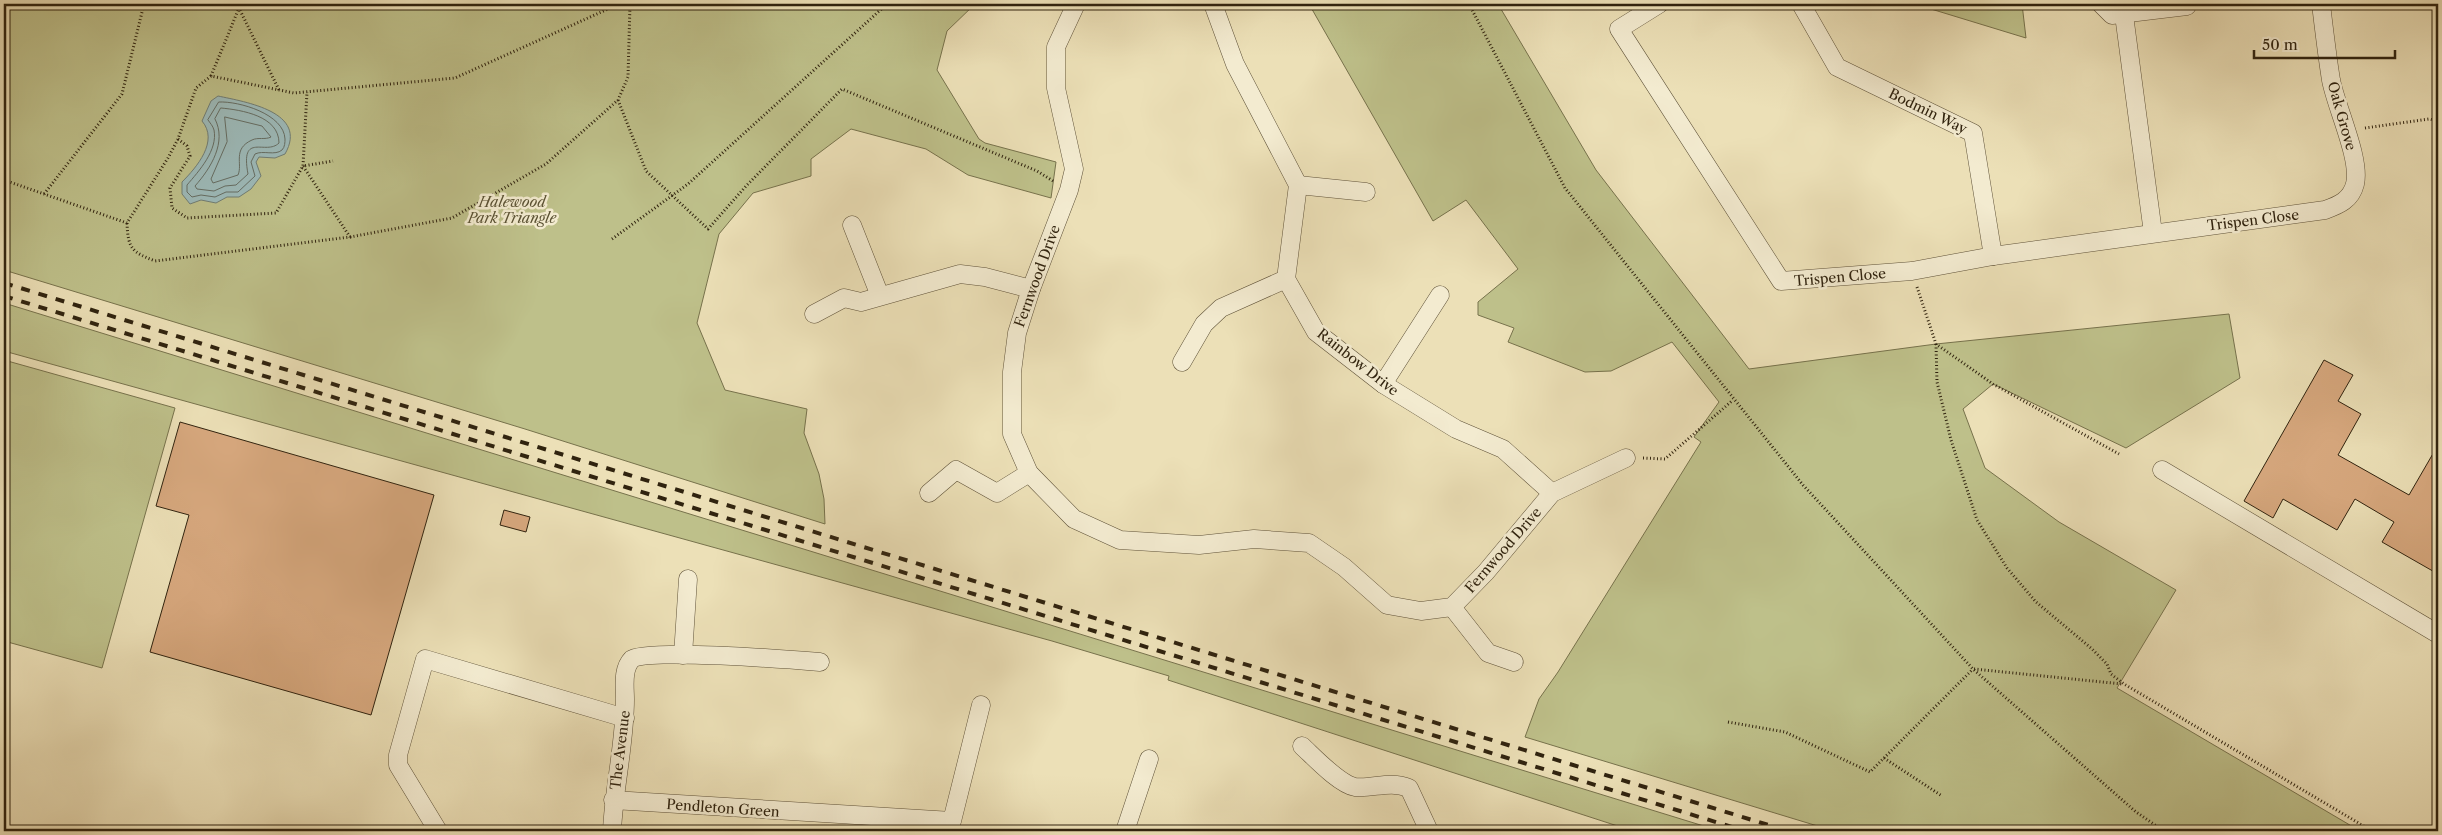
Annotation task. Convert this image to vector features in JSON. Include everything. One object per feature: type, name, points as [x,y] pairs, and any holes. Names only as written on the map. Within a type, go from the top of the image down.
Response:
[{"type":"street","name":"Fernwood Drive","points":[[1076,4],[1056,47],[1056,88],[1074,168],[1069,190],[1030,289],[1017,333],[1012,372],[1012,434],[1029,473],[1074,519],[1120,540],[1199,545],[1254,539],[1309,543],[1344,568],[1387,605],[1421,611],[1452,606],[1486,572],[1552,493]]},
{"type":"street","points":[[1182,362],[1204,324],[1221,308],[1286,279],[1298,185],[1235,64],[1213,4]]},
{"type":"street","name":"Trispen Close","points":[[1659,4],[1619,29],[1781,281],[1912,271],[1993,256],[2325,210],[2340,205],[2350,196]]},
{"type":"street","name":"Bodmin Way","points":[[1801,4],[1838,67],[1974,133],[1993,256]]},
{"type":"street","points":[[2101,4],[2112,14],[2124,15],[2187,6]]},
{"type":"street","name":"Oak Grove","points":[[2321,4],[2331,81],[2356,167],[2355,184],[2350,196]]},
{"type":"street","points":[[2124,15],[2153,233]]},
{"type":"street","points":[[1298,185],[1366,192]]},
{"type":"street","points":[[852,225],[880,296]]},
{"type":"street","points":[[814,314],[844,298],[861,302],[960,274],[985,277],[1030,289]]},
{"type":"street","name":"Rainbow Drive","points":[[1286,279],[1316,332],[1383,384],[1456,430],[1503,449],[1552,493]]},
{"type":"street","points":[[1383,384],[1440,295]]},
{"type":"street","points":[[1552,493],[1626,458]]},
{"type":"street","points":[[929,493],[956,470],[996,493],[1029,473]]},
{"type":"street","points":[[2162,470],[2438,634]]},
{"type":"street","points":[[688,579],[683,655],[820,662]]},
{"type":"street","points":[[1452,606],[1488,653],[1514,662]]},
{"type":"street","name":"The Avenue","points":[[612,831],[614,800],[625,718],[626,668],[632,658],[641,655],[683,655]]},
{"type":"street","points":[[438,831],[398,765],[398,756],[424,659],[625,718]]},
{"type":"street","name":"Pendleton Green","points":[[614,800],[952,821],[981,705]]},
{"type":"street","points":[[1302,746],[1341,780],[1354,787],[1397,783],[1409,788],[1429,831]]},
{"type":"street","points":[[1125,831],[1149,759]]},
{"type":"path","points":[[44,194],[122,94],[144,4]]},
{"type":"path","points":[[237,4],[279,90]]},
{"type":"path","points":[[211,76],[279,90],[307,92],[336,87],[455,78],[619,4]]},
{"type":"path","points":[[239,8],[211,76],[196,88],[178,139],[127,223],[128,243],[136,254],[155,261],[350,236],[452,218],[546,164],[618,100],[628,77],[630,4]]},
{"type":"path","points":[[612,239],[673,196],[886,4]]},
{"type":"path","points":[[1469,4],[1565,188],[1803,485],[1973,669],[2136,812],[2164,831]]},
{"type":"path","points":[[618,100],[646,171],[708,230],[747,185],[842,89],[1037,172]]},
{"type":"path","points":[[178,139],[187,146],[190,156],[170,188],[172,208],[187,218],[276,213],[303,166],[307,92]]},
{"type":"path","points":[[2345,131],[2429,119],[2438,121]]},
{"type":"path","points":[[303,166],[334,161]]},
{"type":"path","points":[[303,166],[350,236]]},
{"type":"path","points":[[4,180],[127,223]]},
{"type":"path","points":[[1912,271],[1936,344],[1937,382],[1950,440],[1977,520],[2007,568],[2036,602],[2092,649],[2107,664],[2111,674],[2124,684],[2372,831]]},
{"type":"path","points":[[1936,344],[1993,384],[2119,454]]},
{"type":"path","points":[[1626,458],[1665,458],[1733,400]]},
{"type":"path","points":[[1973,669],[2124,684]]},
{"type":"path","points":[[1728,722],[1785,732],[1870,772],[1973,669]]},
{"type":"path","points":[[1884,758],[1942,796]]},
{"type":"green space","name":"Halewood Park Triangle","points":[[4,4],[975,4],[947,31],[937,70],[979,139],[985,143],[1056,162],[1051,198],[968,175],[926,149],[851,129],[811,159],[811,176],[753,193],[719,234],[697,323],[725,390],[807,409],[804,433],[819,474],[824,499],[825,524],[525,429],[4,270]]},
{"type":"green space","points":[[1309,4],[1498,4],[1596,170],[1749,369],[1936,344],[2229,314],[2240,378],[2126,448],[1993,384],[1963,409],[1985,468],[2059,522],[2176,590],[2117,688],[2360,831],[1834,831],[1525,737],[1539,699],[1558,672],[1701,442],[1694,437],[1719,402],[1672,342],[1611,371],[1585,372],[1508,342],[1514,328],[1478,315],[1478,302],[1518,269],[1466,200],[1433,221]]},
{"type":"green space","points":[[1929,4],[2022,4],[2026,38],[1931,9]]},
{"type":"green space","points":[[4,303],[1720,831],[1633,831],[1168,680],[1169,676],[1052,641],[4,351]]},
{"type":"green space","points":[[4,360],[175,408],[102,668],[4,641]]},
{"type":"green space","points":[[892,819],[952,821],[951,831],[891,831]]},
{"type":"water","points":[[218,96],[271,111],[282,119],[289,128],[290,140],[285,154],[275,158],[259,157],[256,162],[261,176],[251,189],[239,197],[227,197],[216,203],[201,200],[190,204],[182,194],[182,182],[194,169],[204,153],[208,137],[207,129],[202,121],[211,101]]},
{"type":"building","points":[[2324,360],[2353,375],[2338,401],[2361,414],[2338,455],[2409,495],[2438,445],[2438,574],[2382,542],[2394,522],[2355,499],[2337,530],[2283,499],[2273,518],[2244,501]]},
{"type":"building","points":[[180,422],[434,495],[371,715],[150,652],[189,515],[156,506]]},
{"type":"building","points":[[504,510],[530,517],[526,532],[500,525]]},
{"type":"railway","points":[[4,283],[1788,831]]},
{"type":"railway","points":[[4,296],[1745,831]]}]
